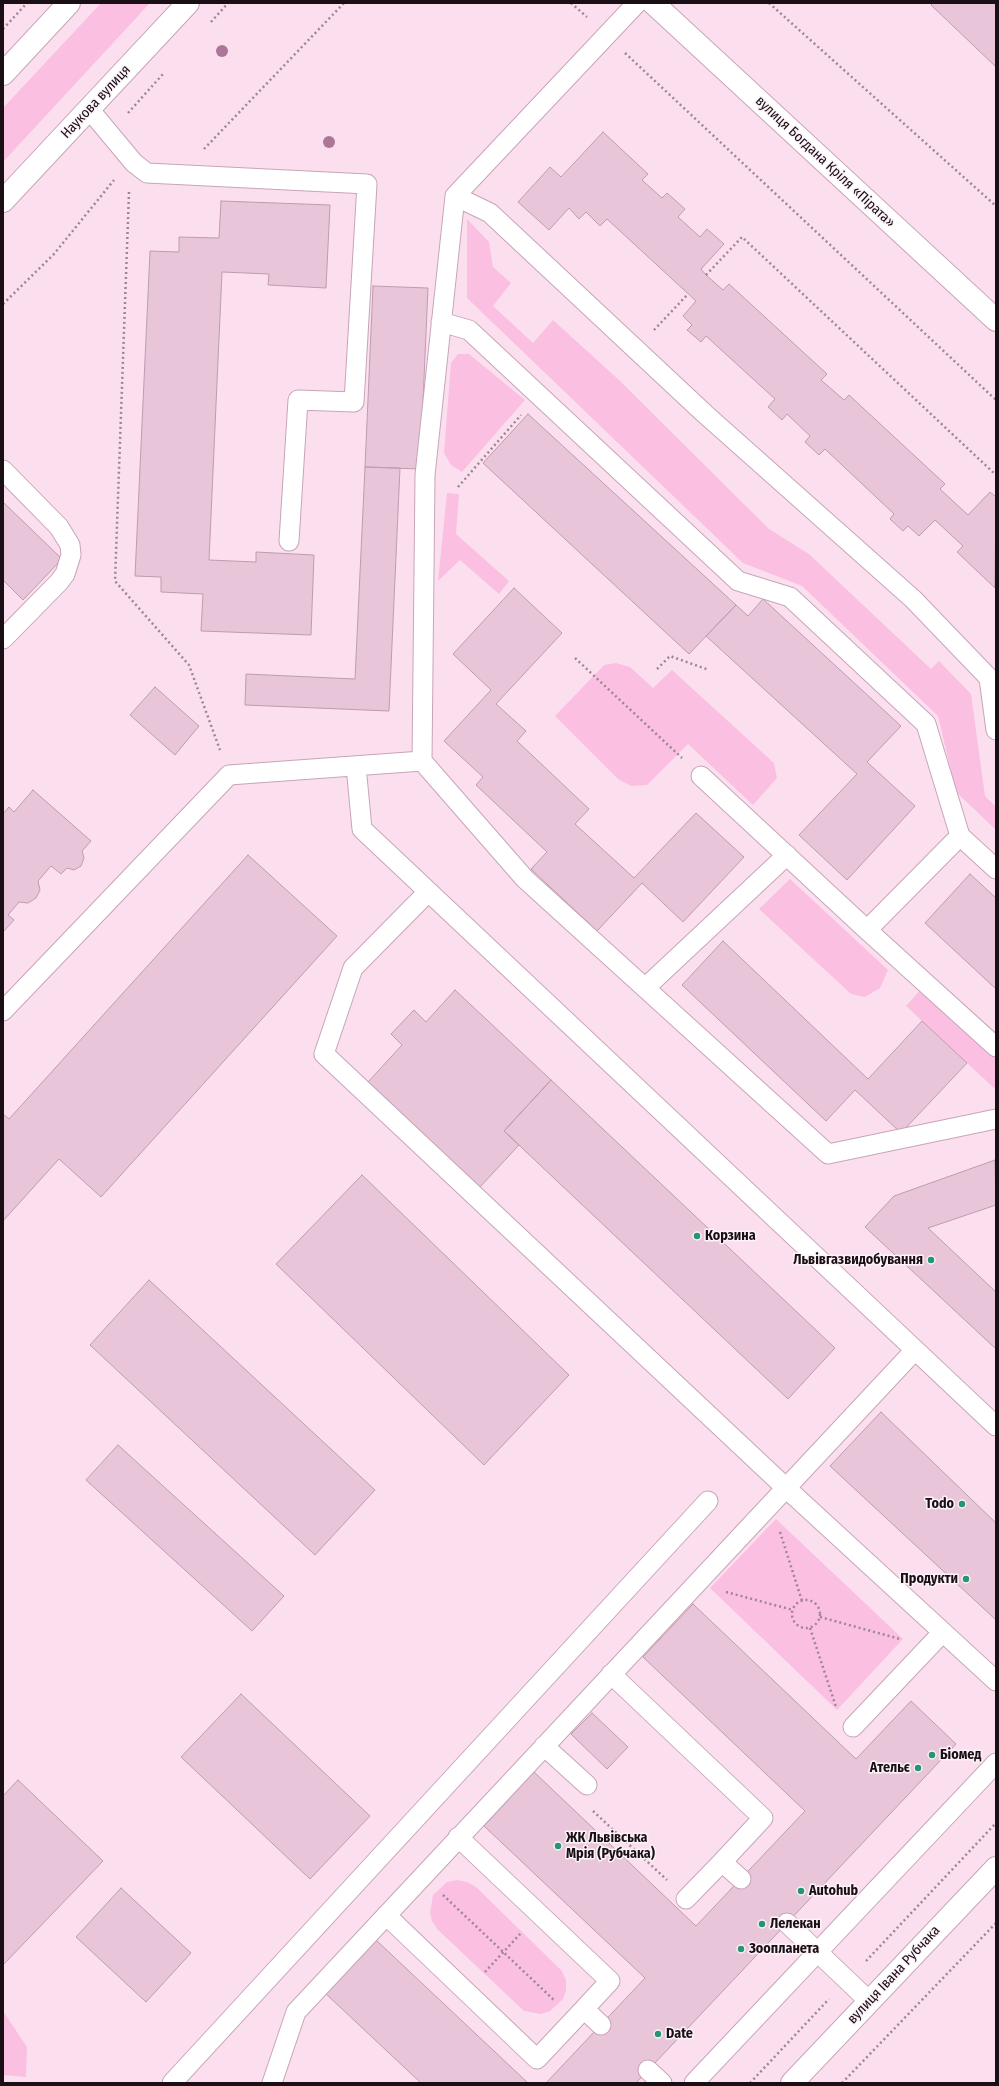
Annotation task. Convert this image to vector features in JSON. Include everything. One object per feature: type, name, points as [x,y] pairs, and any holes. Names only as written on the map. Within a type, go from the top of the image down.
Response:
[{"type":"street","points":[[3,74],[69,3]]},
{"type":"street","name":"Наукова вулиця","points":[[3,201],[188,3]]},
{"type":"street","name":"вулиця Богдана Кріля «Пірата»","points":[[653,3],[996,320]]},
{"type":"street","name":"вулиця Івана Рубчака","points":[[792,2083],[996,1868]]},
{"type":"lane","points":[[638,3],[606,35],[455,196],[425,475],[422,761],[525,879],[828,1154],[996,1119]]},
{"type":"lane","points":[[89,109],[110,132],[130,164],[147,173],[367,184],[354,402],[298,400],[289,541]]},
{"type":"lane","points":[[455,196],[490,213],[705,414],[913,599],[989,678],[996,730]]},
{"type":"lane","points":[[441,322],[468,330],[738,581],[790,597],[926,724],[960,836],[996,869]]},
{"type":"lane","points":[[3,470],[59,527],[70,545],[71,555],[65,574],[59,582],[3,639]]},
{"type":"lane","points":[[3,1011],[229,775],[422,761]]},
{"type":"lane","points":[[356,766],[362,830],[996,1426]]},
{"type":"lane","points":[[701,776],[996,1047]]},
{"type":"lane","points":[[867,930],[960,836]]},
{"type":"lane","points":[[645,988],[787,856]]},
{"type":"lane","points":[[428,892],[353,968],[324,1054],[785,1487],[996,1681]]},
{"type":"lane","points":[[272,2083],[296,2012],[785,1487],[915,1350]]},
{"type":"lane","points":[[172,2083],[708,1501]]},
{"type":"lane","points":[[853,1727],[943,1632]]},
{"type":"lane","points":[[611,1674],[763,1818],[686,1899]]},
{"type":"lane","points":[[544,1746],[587,1785]]},
{"type":"lane","points":[[694,2083],[996,1763]]},
{"type":"lane","points":[[386,1915],[537,2058],[610,1981],[458,1837]]},
{"type":"lane","points":[[722,1862],[741,1879]]},
{"type":"lane","points":[[787,1923],[869,2001]]},
{"type":"lane","points":[[579,2014],[601,2025]]},
{"type":"lane","points":[[648,2070],[662,2083]]},
{"type":"path","points":[[3,29],[27,3]]},
{"type":"path","points":[[207,26],[228,3]]},
{"type":"path","points":[[202,151],[344,3]]},
{"type":"path","points":[[571,3],[996,400]]},
{"type":"path","points":[[769,3],[996,206]]},
{"type":"path","points":[[110,132],[164,73]]},
{"type":"path","points":[[3,304],[54,254],[130,164]]},
{"type":"path","points":[[130,164],[115,581],[189,665],[229,775]]},
{"type":"path","points":[[706,275],[742,237],[996,475]]},
{"type":"path","points":[[636,350],[688,294]]},
{"type":"path","points":[[458,487],[539,395]]},
{"type":"path","points":[[656,669],[670,656],[709,670]]},
{"type":"path","points":[[575,658],[701,776]]},
{"type":"path","points":[[771,1502],[802,1601]]},
{"type":"path","points":[[695,1584],[793,1610]]},
{"type":"path","points":[[793,1610],[802,1601]]},
{"type":"path","points":[[793,1610],[794,1621],[797,1625],[810,1628],[818,1622],[820,1610],[815,1603],[802,1601]]},
{"type":"path","points":[[820,1617],[929,1646]]},
{"type":"path","points":[[810,1628],[836,1710],[853,1727]]},
{"type":"path","points":[[591,1809],[686,1899]]},
{"type":"path","points":[[750,2083],[996,1823]]},
{"type":"path","points":[[422,1876],[503,1952],[579,2014]]},
{"type":"path","points":[[466,1991],[539,1914]]},
{"type":"path","points":[[842,2083],[996,1922]]},
{"type":"shaded area","points":[[101,3],[150,3],[3,162],[3,108]]},
{"type":"shaded area","points":[[467,219],[489,242],[493,267],[511,283],[493,306],[533,343],[553,320],[619,380],[769,529],[809,554],[931,669],[939,661],[971,694],[985,796],[996,807],[995,829],[956,792],[938,716],[802,586],[743,563],[467,298]]},
{"type":"shaded area","points":[[458,354],[469,354],[525,400],[462,472],[451,465],[444,453],[451,363]]},
{"type":"shaded area","points":[[447,493],[459,494],[456,534],[509,581],[499,594],[460,560],[438,581]]},
{"type":"shaded area","points":[[616,663],[630,667],[653,688],[672,670],[774,763],[777,778],[753,805],[688,744],[647,785],[631,786],[618,779],[555,716],[604,665]]},
{"type":"shaded area","points":[[790,879],[888,970],[880,988],[865,997],[851,994],[759,909]]},
{"type":"shaded area","points":[[923,987],[996,1056],[996,1090],[906,1006]]},
{"type":"shaded area","points":[[776,1519],[903,1639],[837,1710],[710,1588]]},
{"type":"shaded area","points":[[457,1880],[467,1882],[476,1887],[562,1971],[566,1980],[566,1990],[563,1999],[550,2011],[541,2014],[524,2011],[437,1929],[432,1921],[430,1913],[433,1895],[447,1882]]},
{"type":"shaded area","points":[[3,2011],[27,2047],[26,2077],[3,2075]]},
{"type":"building","points":[[933,3],[996,3],[996,67],[931,5]]},
{"type":"building","points":[[603,132],[648,174],[642,180],[662,198],[667,193],[685,209],[678,217],[700,237],[707,229],[724,244],[701,269],[706,275],[723,290],[729,284],[827,374],[821,380],[844,400],[849,395],[945,484],[940,489],[968,515],[990,492],[996,497],[995,588],[957,552],[963,546],[935,520],[919,536],[908,526],[903,531],[890,519],[894,514],[825,449],[819,455],[805,442],[810,436],[787,414],[782,420],[768,407],[775,399],[706,336],[701,342],[687,330],[692,325],[683,316],[696,301],[607,219],[600,226],[586,212],[579,219],[569,208],[549,230],[518,202],[550,167],[561,177]]},
{"type":"building","points":[[221,201],[330,205],[326,288],[268,285],[269,274],[222,272],[209,560],[256,562],[256,552],[314,555],[311,635],[201,631],[203,594],[161,592],[161,577],[135,576],[150,251],[179,252],[179,237],[219,238]]},
{"type":"building","points":[[373,286],[428,288],[420,469],[365,467]]},
{"type":"building","points":[[528,414],[736,605],[689,654],[483,463]]},
{"type":"building","points":[[365,467],[400,468],[389,711],[245,705],[246,674],[355,679]]},
{"type":"building","points":[[3,502],[62,559],[23,600],[3,580]]},
{"type":"building","points":[[514,588],[562,633],[496,704],[526,731],[517,741],[589,809],[575,824],[634,878],[696,813],[744,857],[683,922],[642,883],[597,931],[531,869],[547,852],[476,785],[483,777],[444,741],[491,690],[453,654]]},
{"type":"building","points":[[763,599],[901,726],[867,762],[915,806],[847,880],[799,835],[857,774],[706,636],[736,605],[748,616]]},
{"type":"building","points":[[155,687],[199,726],[175,755],[130,715]]},
{"type":"building","points":[[33,790],[91,841],[82,851],[84,858],[81,866],[74,870],[67,868],[61,874],[51,866],[38,881],[40,890],[36,898],[28,903],[19,902],[8,915],[14,920],[3,932],[3,814],[9,807],[14,812]]},
{"type":"building","points":[[248,855],[337,936],[101,1197],[59,1159],[3,1221],[3,1114],[9,1119]]},
{"type":"building","points":[[970,874],[996,898],[996,989],[925,923]]},
{"type":"building","points":[[723,941],[868,1079],[922,1021],[967,1063],[901,1133],[855,1090],[826,1121],[682,985]]},
{"type":"building","points":[[455,990],[551,1080],[504,1131],[519,1145],[480,1187],[368,1082],[402,1045],[391,1034],[414,1010],[426,1022]]},
{"type":"building","points":[[551,1080],[835,1348],[788,1399],[504,1131]]},
{"type":"building","name":"Львівгазвидобування","points":[[995,1160],[996,1205],[928,1228],[996,1292],[996,1349],[865,1227],[894,1196]]},
{"type":"building","points":[[362,1175],[569,1375],[484,1465],[276,1264]]},
{"type":"building","points":[[149,1280],[375,1490],[315,1555],[90,1345]]},
{"type":"building","points":[[881,1412],[996,1523],[996,1620],[830,1466]]},
{"type":"building","points":[[118,1445],[284,1596],[252,1631],[86,1480]]},
{"type":"building","name":"ЖК Львівська Мрія (Рубчака)","points":[[693,1604],[856,1759],[911,1701],[956,1744],[636,2083],[546,2083],[645,1978],[484,1826],[534,1772],[696,1926],[805,1811],[643,1657]]},
{"type":"building","points":[[241,1694],[370,1816],[310,1879],[181,1757]]},
{"type":"building","points":[[592,1713],[628,1747],[607,1769],[571,1734]]},
{"type":"building","points":[[18,1780],[103,1861],[3,1965],[3,1796]]},
{"type":"building","points":[[121,1888],[191,1953],[146,2002],[76,1937]]},
{"type":"building","points":[[376,1940],[528,2083],[421,2083],[325,1993]]},
{"type":"place","name":"Корзина","points":[[697,1236]]},
{"type":"place","name":"Львівгазвидобування","points":[[931,1260]]},
{"type":"place","name":"Todo","points":[[962,1504]]},
{"type":"place","name":"Продукти","points":[[966,1579]]},
{"type":"place","name":"Біомед","points":[[932,1755]]},
{"type":"place","name":"Ательє","points":[[918,1768]]},
{"type":"place","name":"ЖК Львівська Мрія (Рубчака)","points":[[558,1846]]},
{"type":"place","name":"Autohub","points":[[801,1891]]},
{"type":"place","name":"Лелекан","points":[[762,1924]]},
{"type":"place","name":"Зоопланета","points":[[741,1949]]},
{"type":"place","name":"Date","points":[[658,2034]]}]
